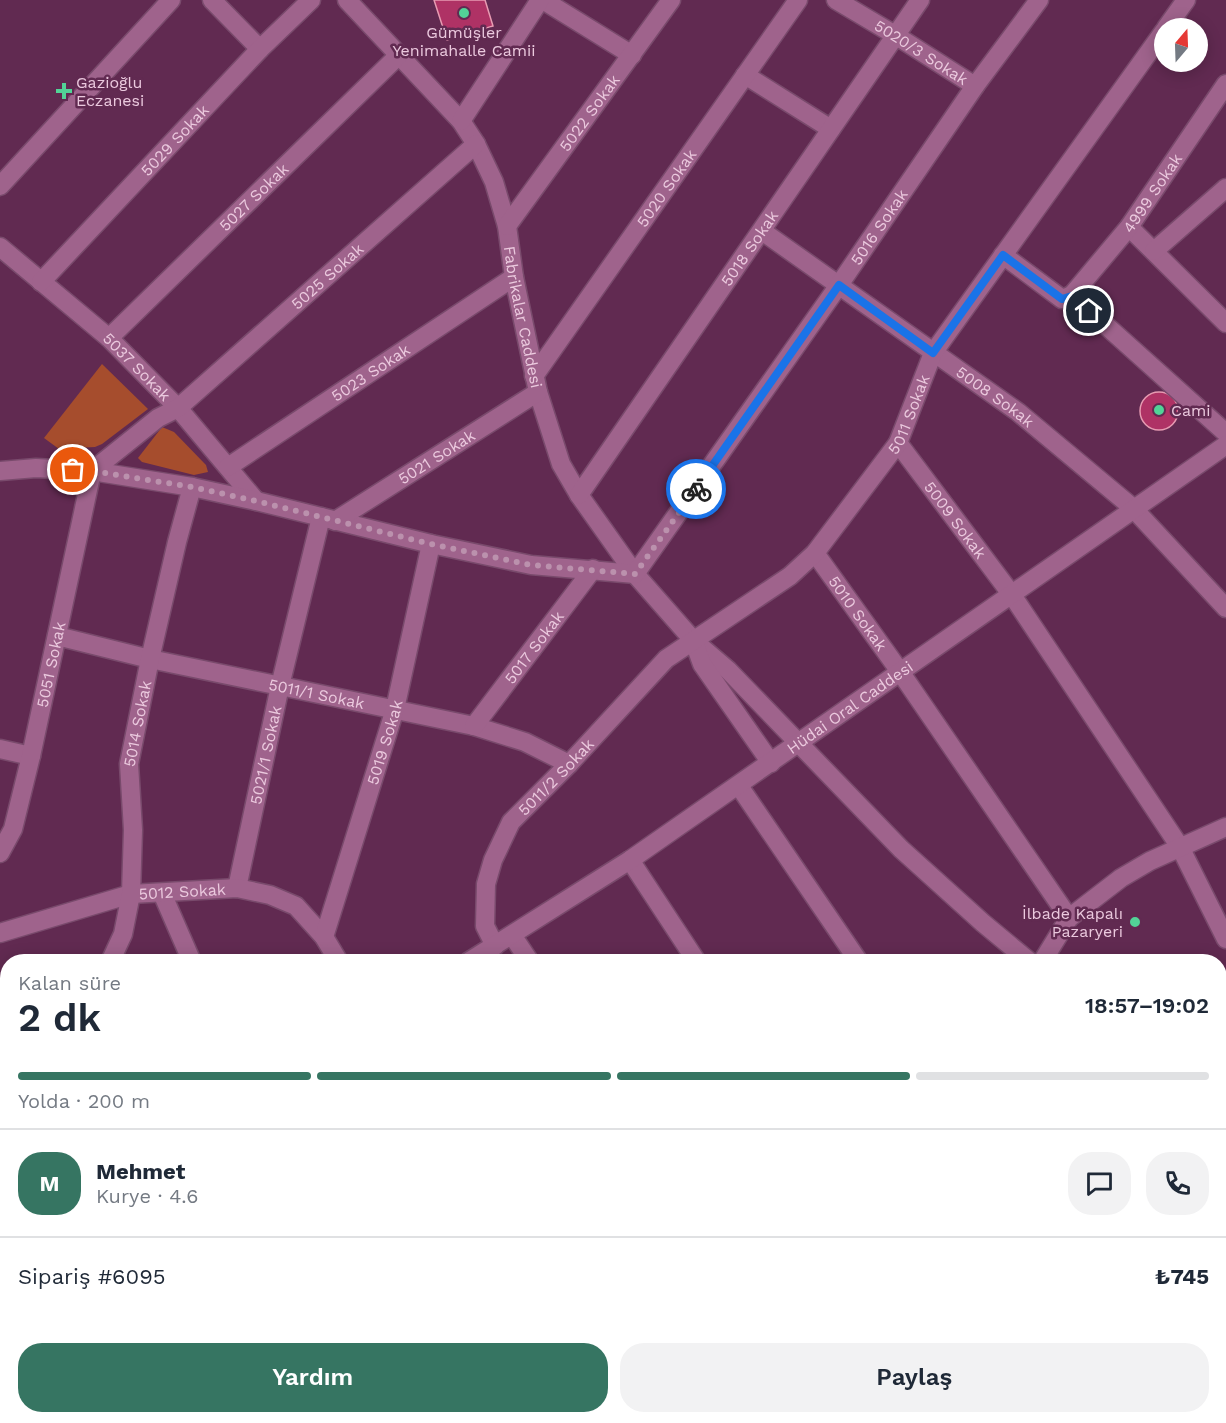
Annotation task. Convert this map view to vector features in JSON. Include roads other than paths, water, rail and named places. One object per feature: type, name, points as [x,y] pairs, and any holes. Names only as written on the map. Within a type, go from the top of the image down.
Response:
[{"type":"street","points":[[0,186],[171,0]]},
{"type":"street","points":[[212,0],[260,49]]},
{"type":"street","name":"5029 Sokak","points":[[40,282],[260,49],[311,0]]},
{"type":"street","name":"Fabrikalar Caddesi","points":[[347,0],[366,7],[399,55],[461,121],[476,144],[494,182],[507,226],[514,277],[536,384],[561,464],[579,495],[635,574],[693,640],[729,670],[901,849],[1020,954]]},
{"type":"street","points":[[461,121],[541,0],[632,55]]},
{"type":"street","name":"5022 Sokak","points":[[507,226],[671,0]]},
{"type":"street","name":"5020 Sokak","points":[[536,384],[798,0]]},
{"type":"street","name":"5020/3 Sokak","points":[[836,0],[896,35],[975,86]]},
{"type":"street","name":"5018 Sokak","points":[[579,495],[920,0]]},
{"type":"street","name":"5016 Sokak","points":[[635,574],[839,285],[975,86],[1039,0]]},
{"type":"street","name":"5011 Sokak","points":[[1173,18],[1186,0]]},
{"type":"street","name":"5011 Sokak","points":[[693,640],[790,576],[815,553],[898,443],[933,353],[1154,45]]},
{"type":"street","name":"5027 Sokak","points":[[109,338],[399,55]]},
{"type":"street","points":[[745,75],[831,129]]},
{"type":"street","name":"4999 Sokak","points":[[1072,296],[1129,227],[1226,84]]},
{"type":"street","name":"5025 Sokak","points":[[92,471],[158,418],[178,408],[476,144]]},
{"type":"street","points":[[1154,251],[1226,188]]},
{"type":"street","points":[[1129,227],[1226,323]]},
{"type":"street","name":"5008 Sokak","points":[[762,231],[1018,412],[1133,508],[1226,608]]},
{"type":"street","name":"5037 Sokak","points":[[0,247],[109,338],[178,408],[256,501]]},
{"type":"street","points":[[1003,255],[1062,299],[1072,296],[1226,433]]},
{"type":"street","name":"5023 Sokak","points":[[228,467],[514,277]]},
{"type":"street","name":"5021 Sokak","points":[[328,519],[536,384]]},
{"type":"street","name":"5009 Sokak","points":[[898,443],[1012,595],[1180,846],[1226,939]]},
{"type":"street","name":"Hüdai Oral Caddesi","points":[[482,954],[630,860],[739,786],[1133,508],[1226,446]]},
{"type":"street","points":[[0,471],[36,468],[92,471],[192,487],[431,544],[531,565],[635,574]]},
{"type":"street","name":"5051 Sokak","points":[[0,853],[13,829],[31,756],[92,471]]},
{"type":"street","name":"5014 Sokak","points":[[114,954],[123,934],[131,894],[133,831],[129,764],[150,658],[192,487]]},
{"type":"street","name":"5021/1 Sokak","points":[[237,888],[280,686],[328,519]]},
{"type":"street","name":"5019 Sokak","points":[[324,937],[395,709],[431,544]]},
{"type":"street","name":"5010 Sokak","points":[[815,553],[902,673],[1069,918]]},
{"type":"street","name":"5017 Sokak","points":[[474,726],[593,569]]},
{"type":"street","name":"5011/1 Sokak","points":[[57,636],[150,658],[474,726],[525,742],[569,764]]},
{"type":"street","name":"Fabrikalar Caddesi","points":[[693,640],[702,664],[771,763]]},
{"type":"street","name":"5011/2 Sokak","points":[[495,946],[485,926],[486,884],[493,860],[511,822],[569,764],[666,658],[693,640]]},
{"type":"street","points":[[0,749],[31,756]]},
{"type":"street","points":[[739,786],[854,954]]},
{"type":"street","points":[[1047,954],[1069,918],[1121,878],[1149,861],[1226,827]]},
{"type":"street","points":[[630,860],[692,954]]},
{"type":"street","name":"5012 Sokak","points":[[0,933],[131,894],[237,888],[270,895],[296,906],[324,937],[334,954]]},
{"type":"street","points":[[162,893],[189,954]]},
{"type":"street","points":[[512,935],[525,954]]},
{"type":"place","name":"Gümüşler Yenimahalle Camii","points":[[464,13]]},
{"type":"place","name":"Gazioğlu Eczanesi","points":[[64,91]]},
{"type":"place","name":"Cami","points":[[1159,410]]},
{"type":"place","name":"İlbade Kapalı Pazaryeri","points":[[1135,922]]}]
